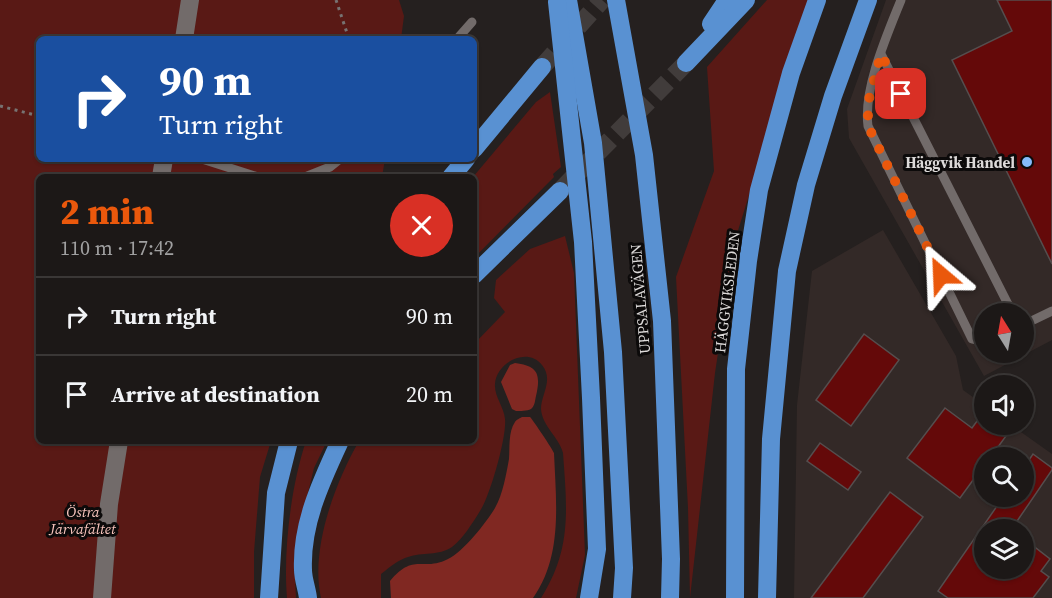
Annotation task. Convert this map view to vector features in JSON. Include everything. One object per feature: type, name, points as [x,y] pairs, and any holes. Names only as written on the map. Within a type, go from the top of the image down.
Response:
[{"type":"highway","points":[[557,0],[583,242],[597,549],[589,598]]},
{"type":"highway","points":[[568,0],[592,143],[613,352],[624,568],[621,598]]},
{"type":"highway","name":"UPPSALAVÄGEN","points":[[616,0],[644,155],[662,321],[671,559],[670,598]]},
{"type":"highway","points":[[727,0],[686,63],[746,0]]},
{"type":"highway","name":"HÄGGVIKSLEDEN","points":[[735,598],[736,369],[748,261],[759,190],[791,73],[817,0]]},
{"type":"highway","points":[[768,598],[771,439],[787,271],[806,184],[833,96],[868,0]]},
{"type":"highway","points":[[477,145],[542,67]]},
{"type":"highway","points":[[454,174],[464,162]]},
{"type":"highway","points":[[477,272],[560,191]]},
{"type":"highway","points":[[269,598],[276,493],[288,444]]},
{"type":"highway","points":[[308,598],[303,571],[306,527],[318,490],[339,444]]},
{"type":"street","points":[[184,36],[190,0]]},
{"type":"street","points":[[102,598],[109,504],[119,444]]},
{"type":"lane","points":[[901,0],[884,41],[868,103],[868,126],[974,340]]},
{"type":"lane","points":[[460,36],[472,22]]},
{"type":"lane","points":[[881,54],[1007,303]]},
{"type":"lane","points":[[211,162],[249,174]]},
{"type":"lane","points":[[312,174],[336,162]]},
{"type":"lane","points":[[1034,320],[1052,311]]},
{"type":"path","points":[[336,0],[348,36]]},
{"type":"path","points":[[0,106],[36,115]]},
{"type":"shaded area","points":[[886,0],[1052,0],[1052,340],[1034,350],[1034,303],[974,303],[974,358],[849,138],[847,109]]},
{"type":"shaded area","points":[[883,230],[956,356],[963,390],[974,398],[974,435],[1025,435],[1052,454],[1052,598],[794,598],[797,405],[812,271]]},
{"type":"shaded area","points":[[515,363],[529,366],[538,377],[535,403],[529,410],[512,409],[501,382],[510,365]]},
{"type":"shaded area","points":[[977,363],[1009,363],[986,375],[983,375]]},
{"type":"shaded area","points":[[522,417],[530,417],[554,453],[556,528],[549,565],[543,582],[533,598],[391,598],[390,581],[398,572],[412,565],[432,564],[448,559],[467,544],[486,521],[498,503],[502,491],[513,426]]},
{"type":"green space","name":"Östra Järvafältet","points":[[0,0],[399,0],[404,16],[401,36],[36,36],[36,162],[384,162],[382,174],[36,174],[36,444],[270,444],[260,477],[254,552],[254,598],[0,598]]},
{"type":"green space","points":[[767,0],[810,0],[735,240],[715,373],[690,598],[688,508],[676,277],[714,171],[707,67]]},
{"type":"green space","points":[[550,92],[561,167],[553,174],[554,177],[477,255],[476,174],[536,102]]},
{"type":"green space","points":[[565,236],[574,273],[585,555],[576,598],[541,598],[551,580],[563,545],[566,492],[563,453],[542,415],[541,409],[547,382],[545,371],[536,360],[521,357],[506,364],[497,376],[495,388],[505,419],[501,452],[484,503],[460,540],[447,550],[408,557],[391,566],[381,574],[381,598],[321,598],[318,579],[322,538],[341,476],[357,444],[477,444],[477,341],[505,312],[494,298],[496,280],[530,249]]},
{"type":"green space","points":[[305,444],[326,444],[314,468],[294,559],[296,598],[287,598],[286,560],[289,519]]},
{"type":"building","name":"Häggvik Handel","points":[[997,0],[1052,0],[1052,264],[952,60],[1012,31]]},
{"type":"building","points":[[864,334],[899,360],[851,426],[816,400]]},
{"type":"building","points":[[945,408],[972,428],[974,425],[974,435],[1006,436],[998,447],[974,447],[974,479],[960,498],[907,458]]},
{"type":"building","points":[[820,443],[861,472],[848,490],[807,461]]},
{"type":"building","points":[[1034,455],[1052,470],[1034,496]]},
{"type":"building","points":[[890,492],[923,517],[863,598],[811,598]]},
{"type":"building","points":[[996,507],[1027,507],[1019,519],[988,519]]},
{"type":"building","points":[[974,539],[974,579],[1034,579],[1034,547],[1050,559],[1041,571],[1049,577],[1033,598],[948,598],[938,591]]},
{"type":"tunnel","points":[[542,67],[602,0]]},
{"type":"tunnel","points":[[560,191],[686,63]]},
{"type":"place","name":"Häggvik Handel","points":[[1027,162]]},
{"type":"route","points":[[901,94],[881,54],[868,103],[868,126],[941,275]]}]
